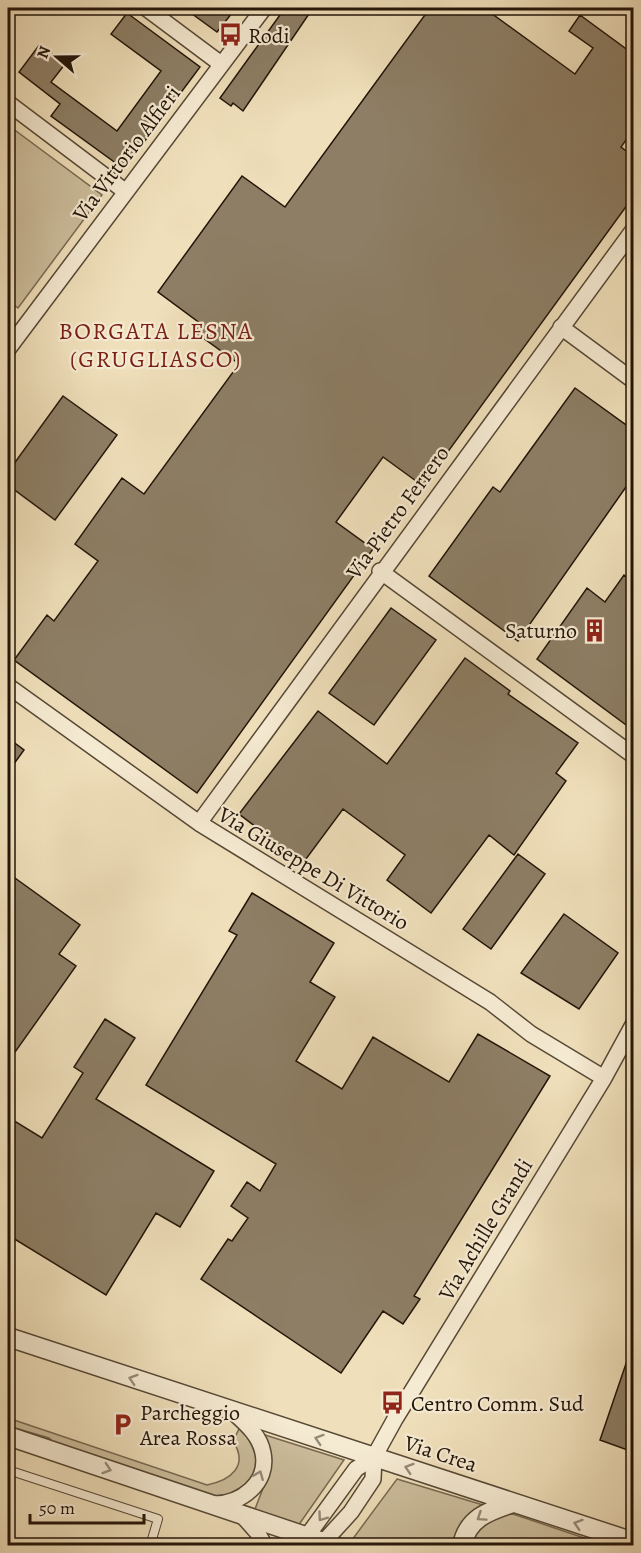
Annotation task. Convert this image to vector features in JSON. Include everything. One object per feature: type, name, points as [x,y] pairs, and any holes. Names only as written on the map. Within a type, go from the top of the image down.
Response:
[{"type":"street","points":[[146,8],[221,64]]},
{"type":"street","name":"Via Vittorio Alfieri","points":[[8,349],[264,8]]},
{"type":"street","points":[[8,104],[126,192]]},
{"type":"street","name":"Via Pietro Ferrero","points":[[199,823],[380,572],[633,229]]},
{"type":"street","points":[[8,328],[25,326]]},
{"type":"street","points":[[561,327],[633,381]]},
{"type":"street","points":[[380,572],[633,756]]},
{"type":"street","name":"Via Giuseppe Di Vittorio","points":[[8,686],[199,823],[490,1002],[531,1034],[604,1078]]},
{"type":"street","name":"Via Achille Grandi","points":[[317,1543],[356,1469],[374,1457],[604,1078],[633,1023]]},
{"type":"street","name":"Via Crea","points":[[8,1337],[633,1542]]},
{"type":"street","name":"Via Crea","points":[[214,1504],[229,1504],[252,1490],[260,1478],[264,1464],[263,1452],[257,1438],[232,1411]]},
{"type":"street","points":[[8,1436],[238,1512],[317,1543]]},
{"type":"street","points":[[462,1545],[466,1532],[479,1516],[513,1503]]},
{"type":"street","points":[[238,1512],[257,1532],[265,1545]]},
{"type":"lane","points":[[8,1470],[158,1519],[150,1545]]},
{"type":"shaded area","points":[[8,125],[102,195],[18,308],[8,300]]},
{"type":"shaded area","points":[[8,1418],[207,1485],[223,1480],[238,1465],[239,1458],[233,1441],[240,1427],[250,1441],[257,1464],[250,1480],[215,1500],[60,1449],[49,1438],[8,1426]]},
{"type":"shaded area","points":[[262,1434],[344,1460],[298,1526],[254,1512],[266,1481],[269,1464],[267,1445]]},
{"type":"shaded area","points":[[397,1479],[483,1505],[454,1545],[349,1544]]},
{"type":"shaded area","points":[[513,1514],[605,1545],[470,1546],[478,1526],[501,1515]]},
{"type":"building","points":[[184,8],[236,8],[217,32]]},
{"type":"building","points":[[285,8],[313,8],[243,111],[233,103],[231,106],[220,98]]},
{"type":"building","points":[[430,8],[484,8],[575,74],[593,48],[569,31],[580,15],[633,54],[633,130],[621,147],[633,156],[633,197],[423,486],[383,457],[336,522],[373,549],[197,793],[14,660],[47,615],[54,621],[98,561],[75,544],[122,478],[144,494],[239,364],[195,332],[201,324],[158,292],[242,176],[285,207]]},
{"type":"building","points":[[127,13],[200,67],[124,169],[51,116],[60,104],[19,72],[40,44],[65,64],[51,82],[117,131],[161,71],[111,34]]},
{"type":"building","points":[[575,388],[633,430],[633,477],[518,641],[429,576],[493,487],[500,492]]},
{"type":"building","points":[[63,396],[117,435],[55,520],[8,485],[8,472]]},
{"type":"building","name":"Saturno","points":[[624,575],[633,582],[633,730],[537,659],[587,588],[605,602]]},
{"type":"building","points":[[391,608],[436,640],[374,725],[329,693]]},
{"type":"building","points":[[465,658],[510,691],[508,694],[578,743],[556,773],[566,781],[514,855],[489,835],[431,913],[387,880],[405,855],[343,809],[303,863],[239,814],[318,711],[387,764]]},
{"type":"building","points":[[8,738],[24,750],[8,772]]},
{"type":"building","points":[[518,854],[545,874],[491,949],[463,929]]},
{"type":"building","points":[[8,873],[80,925],[59,954],[76,966],[8,1062]]},
{"type":"building","points":[[252,893],[334,943],[310,982],[335,997],[296,1061],[342,1089],[373,1037],[449,1082],[478,1034],[550,1076],[414,1296],[420,1299],[403,1324],[383,1311],[341,1373],[201,1279],[228,1239],[232,1241],[248,1218],[231,1206],[247,1182],[260,1191],[276,1164],[146,1085],[237,935],[229,931]]},
{"type":"building","points":[[564,914],[618,953],[579,1009],[521,973]]},
{"type":"building","points":[[105,1019],[135,1038],[96,1099],[214,1171],[180,1227],[156,1213],[106,1295],[8,1235],[8,1117],[42,1138],[83,1073],[74,1067]]},
{"type":"building","points":[[631,1349],[633,1349],[633,1452],[600,1440]]},
{"type":"place","name":"Rodi","points":[[230,35]]},
{"type":"place","name":"Saturno","points":[[595,630]]},
{"type":"place","name":"Centro Comm. Sud","points":[[393,1403]]},
{"type":"place","name":"Parcheggio Area Rossa","points":[[122,1425]]},
{"type":"district","name":"BORGATA LESNA (GRUGLIASCO)","points":[[156,345]]}]
